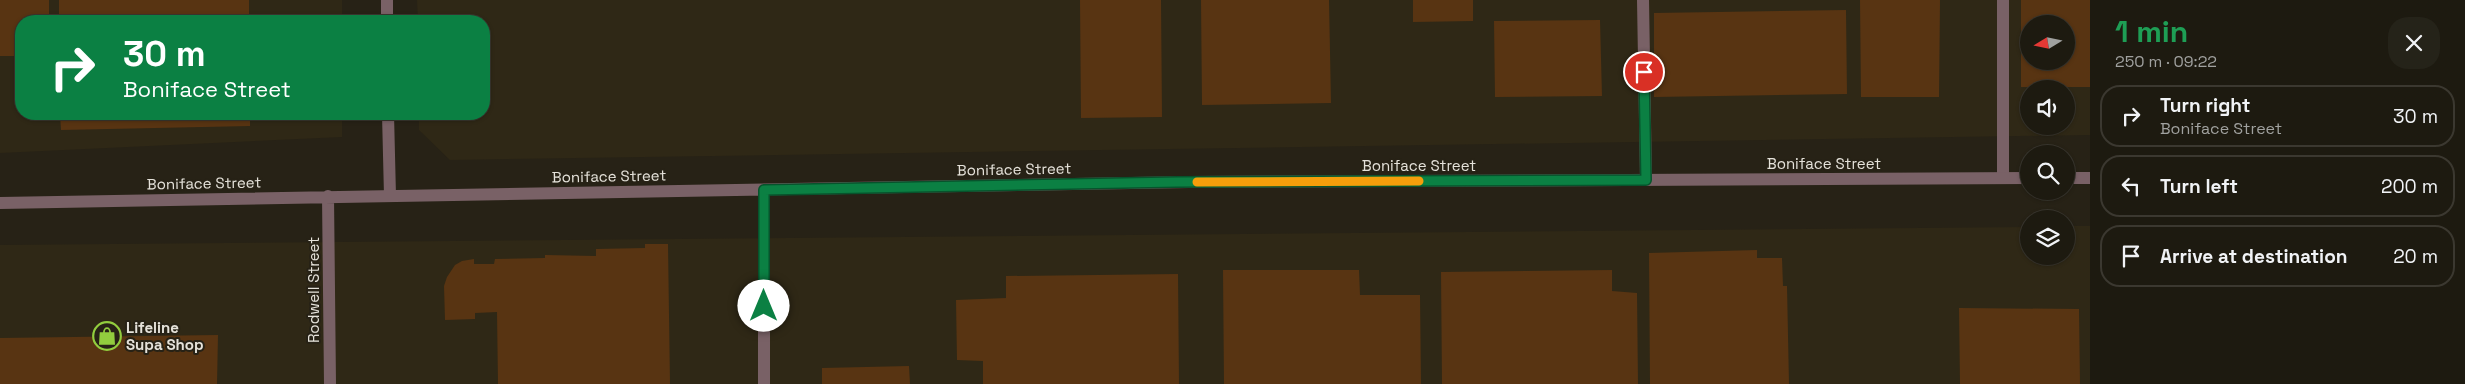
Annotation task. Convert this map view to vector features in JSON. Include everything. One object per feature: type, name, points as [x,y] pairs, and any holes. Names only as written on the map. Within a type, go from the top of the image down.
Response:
[{"type":"street","points":[[387,0],[387,15]]},
{"type":"street","points":[[1643,0],[1646,180]]},
{"type":"street","points":[[2003,0],[2003,178]]},
{"type":"street","points":[[388,120],[390,196]]},
{"type":"street","name":"Boniface Street","points":[[0,203],[1199,182],[2020,178]]},
{"type":"street","points":[[2075,178],[2090,178]]},
{"type":"street","points":[[764,190],[764,384]]},
{"type":"street","name":"Rodwell Street","points":[[328,196],[330,384]]},
{"type":"shaded area","points":[[0,0],[342,0],[342,15],[15,15],[15,120],[342,120],[342,137],[0,153]]},
{"type":"shaded area","points":[[417,0],[2090,0],[2090,135],[450,160],[419,130],[419,120],[490,120],[490,15],[418,15]]},
{"type":"shaded area","points":[[2075,226],[2090,226],[2090,384],[0,384],[0,245],[2020,227],[2020,265],[2075,265]]},
{"type":"building","points":[[0,0],[49,0],[49,15],[15,15],[15,56],[0,56]]},
{"type":"building","points":[[59,0],[249,0],[249,15],[59,15]]},
{"type":"building","points":[[1080,0],[1161,0],[1162,117],[1081,118]]},
{"type":"building","points":[[1201,0],[1329,0],[1331,103],[1202,105]]},
{"type":"building","points":[[1413,0],[1473,0],[1473,21],[1413,22]]},
{"type":"building","points":[[1860,0],[1940,0],[1939,97],[1861,97]]},
{"type":"building","points":[[2021,0],[2090,0],[2090,87],[2075,87],[2075,80],[2021,80],[2021,70],[2075,70],[2075,15],[2021,15]]},
{"type":"building","points":[[1846,10],[1847,94],[1654,97],[1654,13]]},
{"type":"building","points":[[1600,20],[1602,96],[1495,97],[1494,21]]},
{"type":"building","points":[[60,120],[250,120],[250,126],[61,130]]},
{"type":"building","points":[[645,244],[668,244],[670,384],[498,384],[497,312],[475,313],[475,319],[445,320],[444,286],[447,277],[455,265],[462,261],[474,259],[474,264],[494,264],[495,259],[545,258],[545,255],[596,256],[596,249],[645,248]]},
{"type":"building","points":[[1757,250],[1757,258],[1782,258],[1783,286],[1787,286],[1789,384],[1650,384],[1649,253]]},
{"type":"building","points":[[1223,270],[1359,270],[1360,295],[1420,295],[1421,384],[1224,384]]},
{"type":"building","points":[[1612,270],[1612,291],[1637,293],[1638,384],[1442,384],[1441,272]]},
{"type":"building","points":[[1178,274],[1179,384],[983,384],[983,361],[957,360],[956,300],[1006,298],[1006,276]]},
{"type":"building","points":[[1959,308],[2079,309],[2080,384],[1960,384]]},
{"type":"building","points":[[218,335],[217,384],[0,384],[0,338]]},
{"type":"building","points":[[909,366],[910,384],[822,384],[822,368]]},
{"type":"slow traffic","points":[[1197,182],[1419,181]]},
{"type":"place","name":"Lifeline Supa Shop","points":[[107,336]]},
{"type":"route","points":[[764,306],[764,190],[1177,182],[1646,180],[1644,72]]}]
